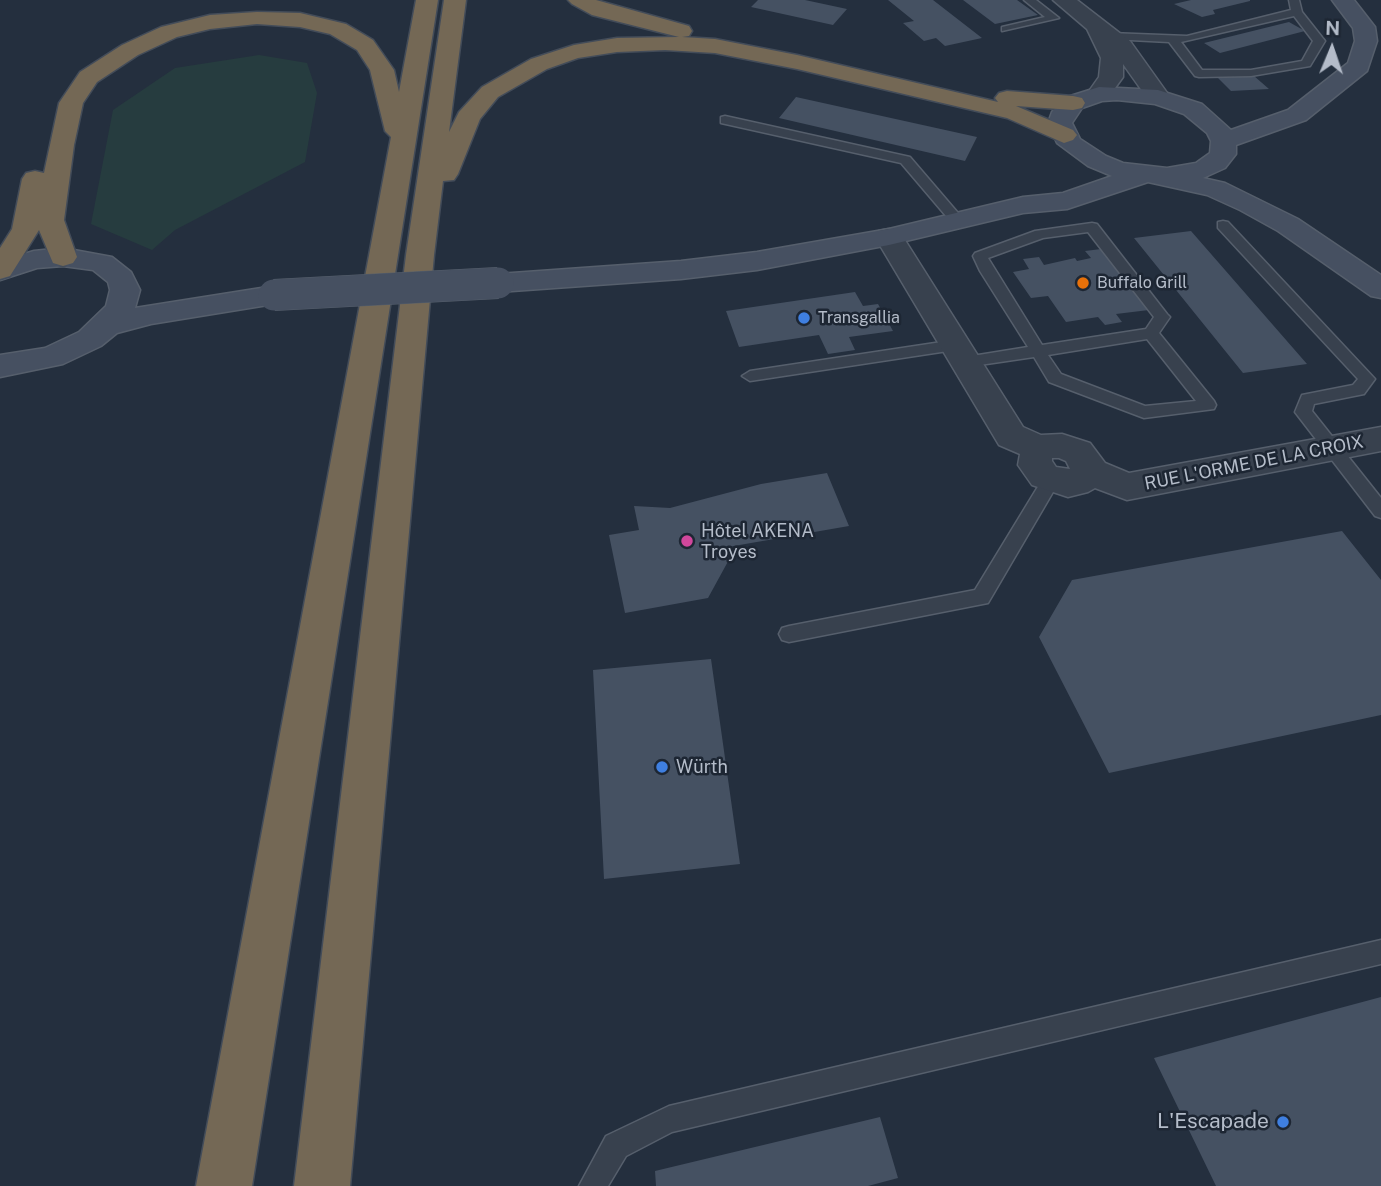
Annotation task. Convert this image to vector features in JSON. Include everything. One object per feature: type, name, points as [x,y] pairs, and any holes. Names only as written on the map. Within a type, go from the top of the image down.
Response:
[{"type":"highway","points":[[0,270],[26,229],[46,106],[65,78],[100,49],[122,38],[226,0]]},
{"type":"highway","points":[[224,1186],[426,0]]},
{"type":"highway","points":[[322,1186],[424,224],[455,0]]},
{"type":"highway","points":[[579,0],[600,10],[679,30],[1018,100],[1073,103]]},
{"type":"highway","points":[[63,257],[50,220],[61,145],[71,103],[88,77],[130,50],[169,32],[210,22],[257,18],[300,20],[338,29],[365,45],[383,70],[401,147]]},
{"type":"highway","points":[[424,224],[468,117],[491,92],[539,64],[574,52],[617,45],[664,43],[715,46],[797,62],[1014,113],[1068,159]]},
{"type":"street","points":[[1064,0],[1122,46],[1158,97]]},
{"type":"street","points":[[125,290],[274,295],[681,270],[757,261],[889,237],[1023,205],[1067,201],[1154,176],[1203,170],[1216,163],[1234,160],[1317,100],[1359,65],[1366,41],[1364,27],[1343,0]]},
{"type":"street","points":[[1099,94],[1111,77],[1112,58],[1102,30]]},
{"type":"street","points":[[1068,159],[1060,123],[1064,112],[1073,103],[1099,94],[1127,93],[1158,97],[1193,109],[1234,111],[1284,107],[1317,100]]},
{"type":"street","points":[[1193,109],[1218,129],[1234,160],[1304,220],[1381,269]]},
{"type":"street","points":[[1068,159],[1216,189],[1288,225],[1381,289]]},
{"type":"street","points":[[1023,205],[1068,159]]},
{"type":"street","points":[[889,237],[1011,436],[1046,465]]},
{"type":"street","points":[[0,270],[34,260],[63,257],[103,263],[121,278],[125,290],[120,308],[106,326],[90,339],[52,357],[1,368]]},
{"type":"street","points":[[106,326],[150,314],[274,295]]},
{"type":"street","name":"RUE L'ORME DE LA CROIX","points":[[1046,465],[1076,483],[1086,476],[1088,470],[1127,486],[1381,439]]},
{"type":"lane","points":[[1006,29],[1054,18],[1029,0]]},
{"type":"lane","points":[[1102,30],[1187,39],[1295,6],[1319,41],[1306,64],[1251,73],[1199,74],[1172,38]]},
{"type":"lane","points":[[725,120],[905,160],[957,220]]},
{"type":"lane","points":[[1223,225],[1367,379],[1358,390],[1308,399],[1303,412],[1380,508]]},
{"type":"lane","points":[[750,376],[961,354],[1038,351],[1151,333],[1163,317],[1092,227],[1040,234],[980,256],[987,271],[1038,351],[1055,378],[1144,412],[1208,405],[1151,333]]},
{"type":"lane","points":[[789,634],[981,597],[1046,465]]},
{"type":"lane","points":[[593,1186],[616,1146],[669,1119],[1381,952]]},
{"type":"green space","points":[[259,55],[307,63],[317,93],[305,162],[175,230],[152,250],[91,224],[113,110],[175,68]]},
{"type":"building","points":[[758,0],[805,0],[847,9],[833,25],[751,7]]},
{"type":"building","points":[[888,0],[933,0],[982,38],[945,46],[936,38],[924,41],[903,23],[914,21]]},
{"type":"building","points":[[963,0],[1017,0],[1038,15],[995,24]]},
{"type":"building","points":[[1191,0],[1250,1],[1213,10],[1215,14],[1202,17],[1174,4]]},
{"type":"building","points":[[1289,22],[1305,31],[1220,53],[1204,43]]},
{"type":"building","points":[[1246,69],[1269,89],[1231,91],[1212,72]]},
{"type":"building","points":[[796,97],[977,137],[965,161],[779,118]]},
{"type":"building","points":[[1191,231],[1307,364],[1243,373],[1134,238]]},
{"type":"building","name":"Buffalo Grill","points":[[1101,249],[1149,310],[1116,314],[1122,322],[1105,325],[1098,317],[1066,322],[1048,296],[1031,298],[1013,272],[1029,269],[1023,259],[1039,257],[1044,265],[1075,258],[1077,261],[1091,258],[1085,251]]},
{"type":"building","name":"Transgallia","points":[[855,292],[863,306],[878,304],[893,331],[849,337],[855,350],[828,354],[819,335],[739,347],[726,311]]},
{"type":"building","name":"Hôtel AKENA Troyes","points":[[827,473],[849,526],[728,547],[731,556],[708,598],[625,613],[609,535],[639,530],[634,506],[670,508],[761,484]]},
{"type":"building","points":[[1342,531],[1381,580],[1381,715],[1109,773],[1039,637],[1072,580]]},
{"type":"building","name":"Würth","points":[[711,659],[740,864],[604,879],[593,670]]},
{"type":"building","name":"L'Escapade","points":[[1381,997],[1381,1186],[1216,1186],[1154,1058]]},
{"type":"building","points":[[880,1117],[898,1178],[868,1186],[656,1186],[655,1171]]},
{"type":"place","name":"Buffalo Grill","points":[[1083,283]]},
{"type":"place","name":"Transgallia","points":[[804,318]]},
{"type":"place","name":"Hôtel AKENA Troyes","points":[[687,541]]},
{"type":"place","name":"Würth","points":[[662,767]]},
{"type":"place","name":"L'Escapade","points":[[1283,1122]]}]
